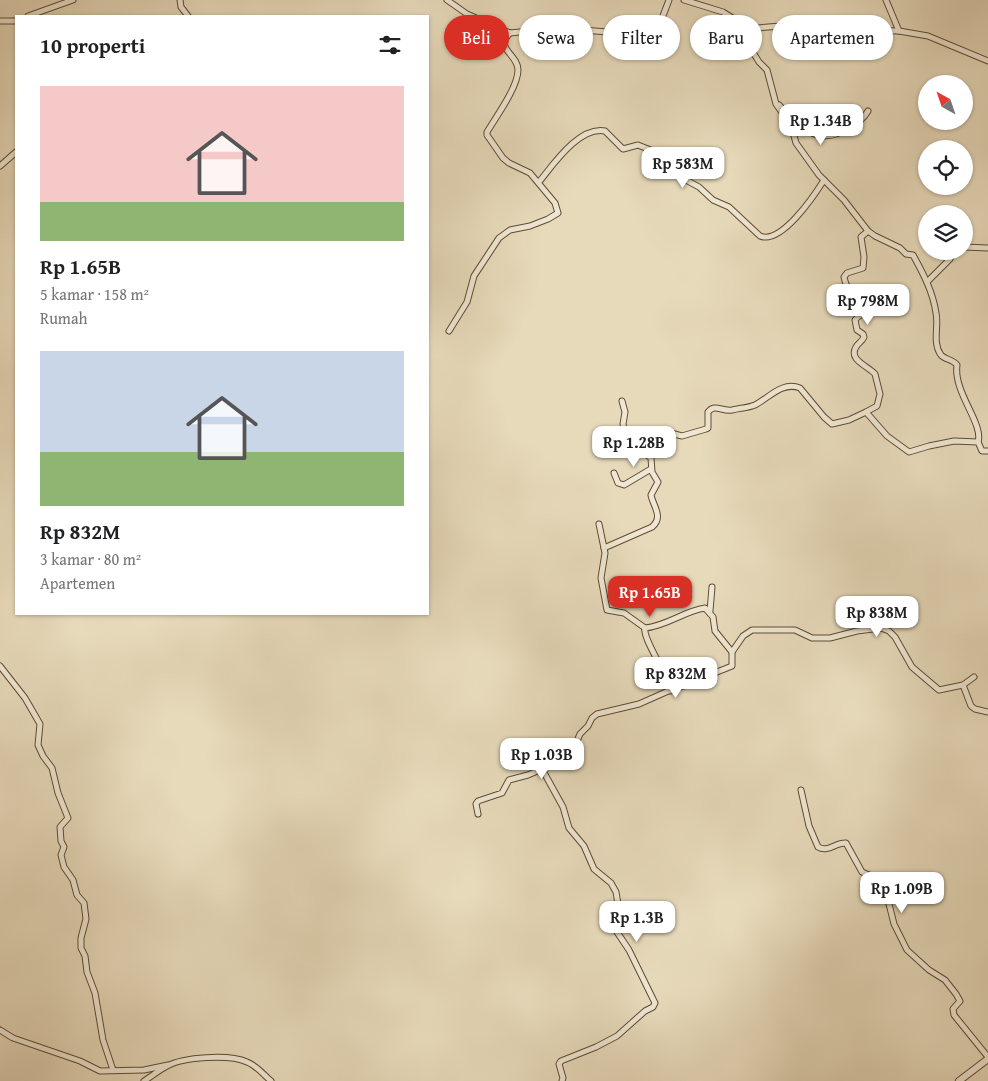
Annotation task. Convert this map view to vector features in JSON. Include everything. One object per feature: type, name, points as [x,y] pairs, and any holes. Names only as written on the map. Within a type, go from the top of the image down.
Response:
[{"type":"street","points":[[30,15],[61,2],[73,0]]},
{"type":"street","points":[[180,0],[181,7],[187,15]]},
{"type":"street","points":[[447,0],[467,14],[510,33],[559,28],[624,33],[657,25],[661,21],[669,3]]},
{"type":"street","points":[[684,0],[728,15]]},
{"type":"street","points":[[886,0],[899,31]]},
{"type":"street","points":[[0,21],[15,20]]},
{"type":"street","points":[[762,28],[793,26],[899,31],[928,36],[988,60]]},
{"type":"street","points":[[449,331],[467,302],[474,276],[498,238],[510,230],[530,226],[558,213],[555,203],[530,172],[509,163],[503,158],[486,134],[504,105],[517,75],[517,63],[507,51],[504,41],[510,33]]},
{"type":"street","points":[[604,548],[656,524],[658,512],[651,495],[658,482],[651,469],[650,456],[652,438],[655,435],[667,432],[682,436],[706,429],[708,428],[708,412],[712,408],[715,407],[728,411],[754,406],[774,392],[786,387],[799,388],[832,424],[850,420],[877,406],[880,394],[876,374],[859,363],[854,355],[855,347],[864,337],[857,330],[855,320],[867,312],[870,305],[866,297],[852,293],[844,277],[846,274],[864,267],[865,233],[849,205],[824,180],[796,143],[792,127],[775,101],[767,70],[758,60]]},
{"type":"street","points":[[775,101],[805,129],[819,136],[841,133],[861,120],[868,111]]},
{"type":"street","points":[[539,182],[563,152],[589,133],[602,130],[608,132],[623,149],[638,145],[653,151],[663,160],[674,165],[684,179],[699,187],[713,200],[729,207],[762,237],[780,232],[790,223],[814,196],[824,180]]},
{"type":"street","points":[[0,166],[15,153]]},
{"type":"street","points":[[865,233],[900,248],[906,254],[913,255],[927,282],[936,313],[936,339],[940,353],[957,365],[956,374],[979,433],[978,442],[982,451],[988,451]]},
{"type":"street","points":[[973,247],[988,248]]},
{"type":"street","points":[[927,282],[949,260]]},
{"type":"street","points":[[622,401],[625,412],[624,429],[638,448],[650,456]]},
{"type":"street","points":[[866,412],[888,436],[909,452],[954,441],[978,442]]},
{"type":"street","points":[[614,473],[618,483],[624,485],[651,469]]},
{"type":"street","points":[[599,524],[605,554],[602,578],[606,609],[624,613],[646,628],[663,625],[703,608],[710,611]]},
{"type":"street","points":[[712,587],[710,611],[715,631],[732,652]]},
{"type":"street","points":[[646,628],[645,636],[670,686],[670,691]]},
{"type":"street","points":[[478,814],[476,804],[478,801],[502,794],[510,780],[542,769],[571,749],[592,718],[598,714],[639,704],[703,680],[732,666],[732,652],[743,636],[752,630],[796,630],[812,638],[830,638],[856,631],[881,628],[889,631],[895,637],[912,667],[939,690],[963,685],[974,677]]},
{"type":"street","points":[[0,666],[25,698],[40,724],[38,745],[52,768],[58,793],[67,814],[67,820],[60,827],[61,841],[64,847],[61,855],[64,867],[73,880],[78,895],[84,903],[86,919],[81,938],[81,948],[95,993],[103,1040],[113,1070]]},
{"type":"street","points":[[963,685],[971,706],[988,712]]},
{"type":"street","points":[[542,769],[562,807],[569,828],[584,846],[594,869],[611,883],[616,892],[618,904],[614,921],[617,932],[629,950],[655,1003],[653,1007],[645,1011],[617,1036],[561,1061],[559,1066],[563,1078],[562,1081]]},
{"type":"street","points":[[801,790],[809,826],[818,847],[826,849],[840,843],[846,843],[862,872],[874,877],[888,900],[894,924],[906,948],[929,970],[945,980],[960,1001],[953,1009],[954,1015],[988,1058],[959,1081]]},
{"type":"street","points":[[0,1030],[13,1038],[80,1061],[100,1071],[144,1070],[199,1057],[233,1058],[257,1067],[271,1081]]},
{"type":"street","points":[[144,1081],[168,1065]]}]
